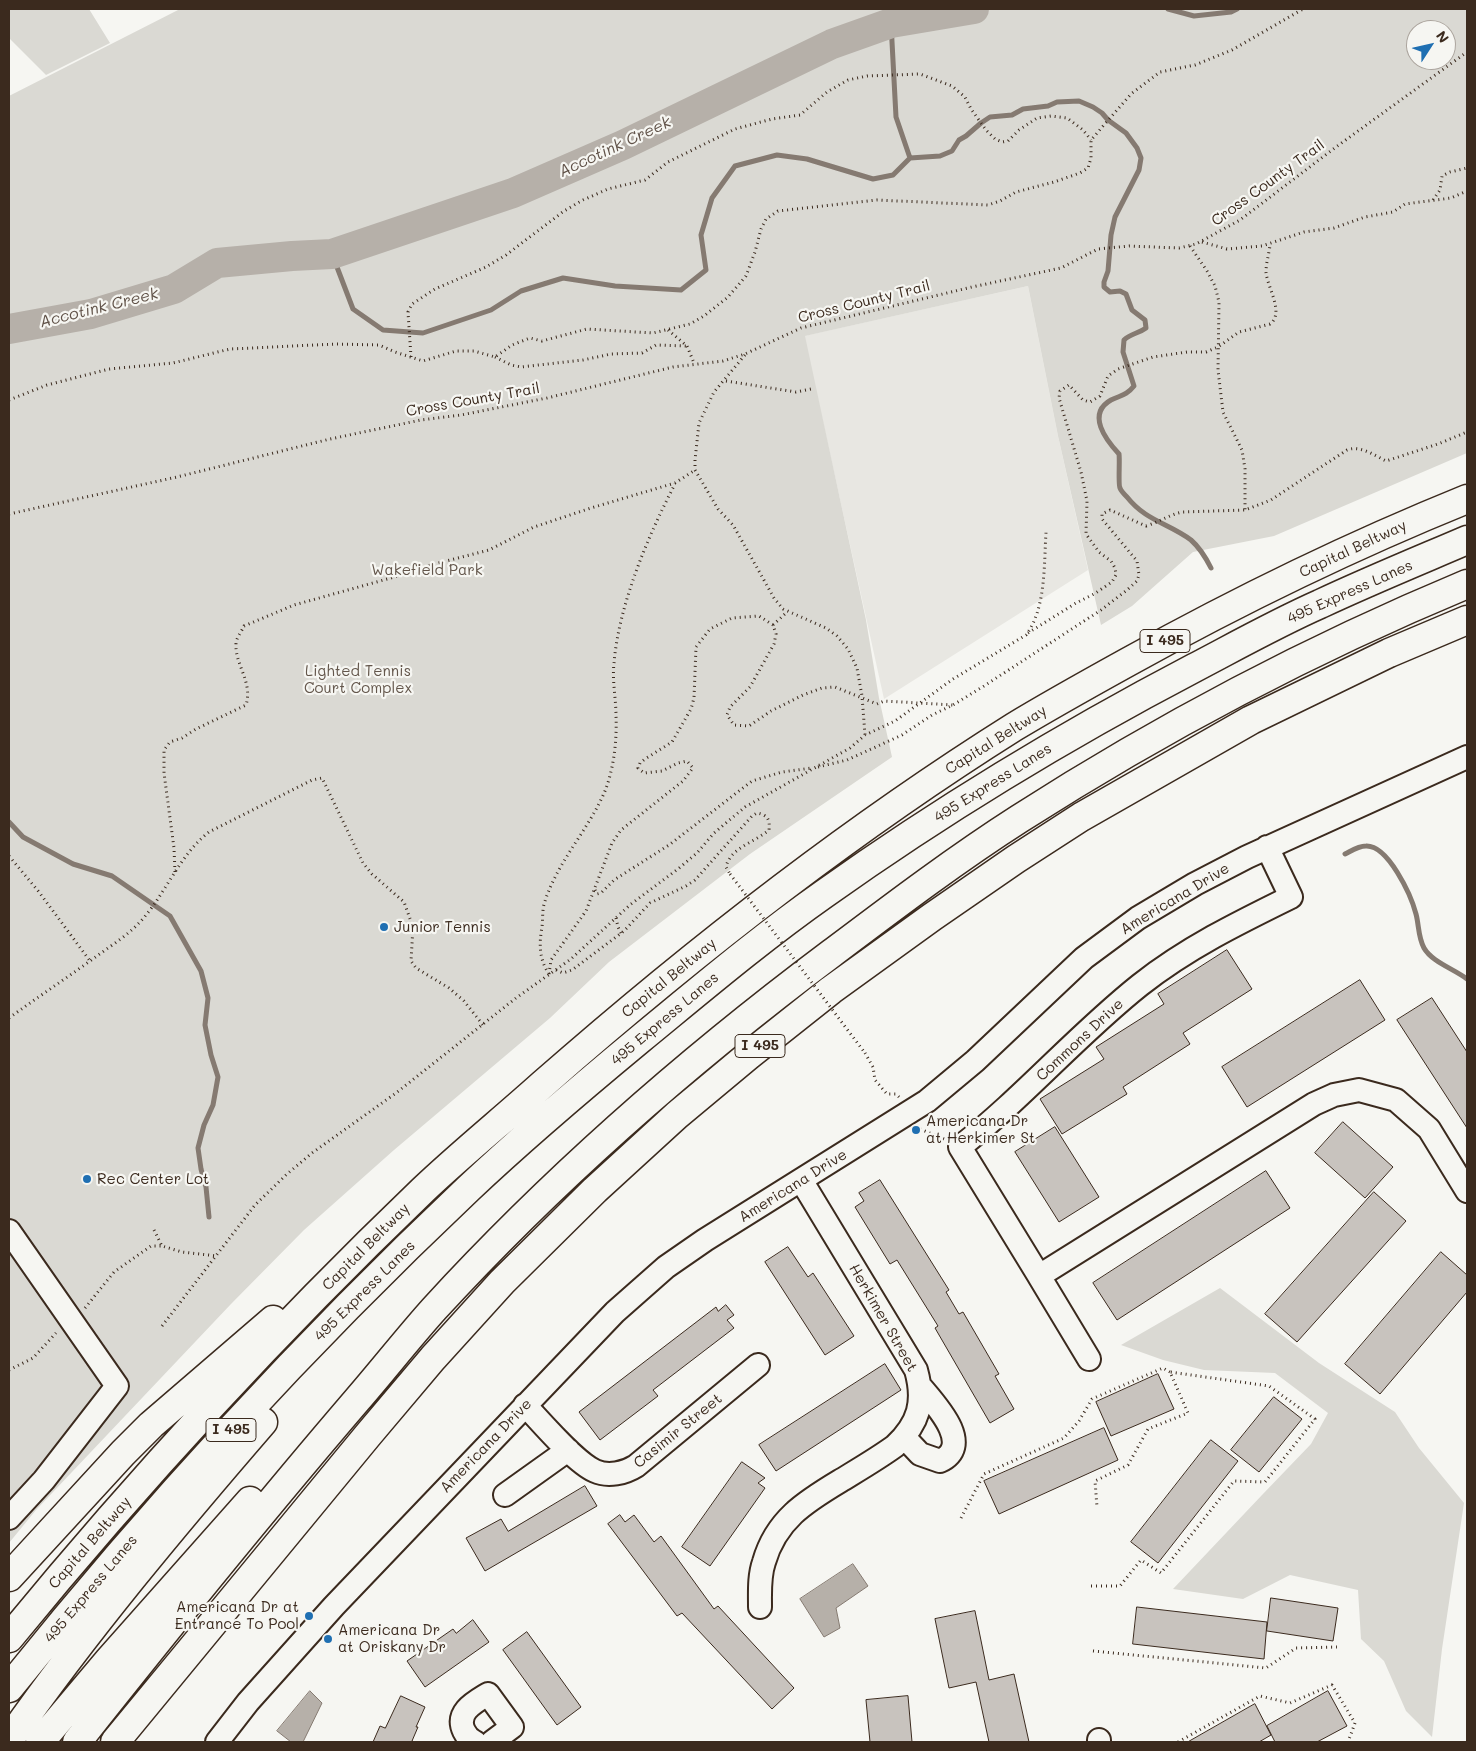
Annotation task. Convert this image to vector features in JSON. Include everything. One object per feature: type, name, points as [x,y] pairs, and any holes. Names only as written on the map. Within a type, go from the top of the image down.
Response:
[{"type":"highway","name":"Capital Beltway","points":[[9,1638],[100,1530],[194,1425],[297,1316],[425,1188],[616,1020],[668,978],[831,851],[953,766],[1019,724],[1190,627],[1373,539],[1467,499]]},
{"type":"highway","name":"495 Express Lanes","points":[[9,1688],[77,1604],[196,1468],[355,1300],[470,1187],[598,1074],[713,979],[822,895],[914,832],[989,784],[1062,741],[1167,682],[1321,603],[1467,540]]},
{"type":"highway","name":"I 495","points":[[77,1742],[309,1456],[433,1310],[509,1231],[618,1127],[724,1036],[883,914],[1008,826],[1085,778],[1239,690],[1365,629],[1467,584]]},
{"type":"highway","name":"I 495","points":[[115,1742],[368,1435],[433,1358],[502,1282],[594,1190],[677,1115],[749,1055],[832,990],[924,923],[1016,859],[1081,817],[1251,720],[1389,653],[1467,620]]},
{"type":"highway","points":[[9,1740],[76,1648],[193,1504],[288,1393],[470,1187]]},
{"type":"highway","points":[[9,1577],[123,1452],[151,1425],[425,1188]]},
{"type":"highway","points":[[40,1742],[109,1660],[344,1394],[424,1311],[509,1231]]},
{"type":"street","name":"Americana Drive","points":[[217,1742],[248,1702],[334,1606],[615,1312],[666,1267],[704,1240],[927,1101],[975,1061],[1084,958],[1138,918],[1194,884],[1267,847],[1467,757]]},
{"type":"street","name":"Commons Drive","points":[[1089,1359],[960,1147],[999,1115],[1113,1007],[1141,984],[1222,931],[1291,897],[1267,847]]},
{"type":"street","points":[[1039,1276],[1314,1104],[1334,1095],[1359,1090],[1396,1100],[1429,1129],[1467,1191]]},
{"type":"street","name":"Herkimer Street","points":[[760,1607],[763,1563],[775,1535],[786,1520],[806,1502],[895,1446],[904,1437],[918,1414],[921,1399],[916,1370],[801,1180]]},
{"type":"street","points":[[9,1231],[117,1386],[44,1480],[9,1518]]},
{"type":"street","name":"Casimir Street","points":[[525,1405],[568,1450],[587,1466],[597,1472],[607,1474],[629,1470],[636,1466],[758,1365]]},
{"type":"street","points":[[904,1437],[920,1454],[940,1461],[951,1452],[954,1443],[947,1421],[920,1386]]},
{"type":"street","points":[[504,1495],[568,1450]]},
{"type":"path","points":[[1091,140],[1131,94],[1160,72],[1195,65],[1232,50],[1303,9]]},
{"type":"path","name":"Cross County Trail","points":[[9,514],[177,478],[330,439],[421,420],[461,415],[548,398],[673,366],[723,361],[746,354],[802,328],[972,287],[1061,268],[1098,249],[1129,246],[1160,248],[1190,246],[1202,242],[1240,220],[1336,147],[1467,52]]},
{"type":"path","points":[[410,357],[408,312],[412,304],[435,289],[493,263],[564,211],[583,200],[608,189],[645,180],[668,162],[735,129],[772,119],[800,115],[827,92],[848,80],[867,76],[920,74],[952,86],[965,97],[986,130],[995,139],[1002,142],[1008,141],[1019,130],[1037,118],[1051,116],[1067,118],[1083,130],[1091,140],[1091,158],[1088,168],[1054,182],[1016,192],[988,205],[877,200],[778,211],[766,219],[761,229],[756,252],[746,276],[728,297],[704,316],[690,324],[653,333],[587,329],[542,341],[530,338],[494,357]]},
{"type":"path","points":[[1432,201],[1440,190],[1442,176],[1467,168]]},
{"type":"path","points":[[1202,242],[1227,249],[1270,245],[1304,232],[1334,228],[1365,218],[1393,212],[1404,204],[1451,198],[1467,191]]},
{"type":"path","points":[[162,1326],[255,1205],[287,1174],[335,1136],[396,1093],[516,998],[571,959],[631,904],[690,858],[714,833],[745,807],[850,748],[865,735],[895,720],[953,679],[1112,582],[1116,575],[1116,568],[1099,552],[1086,534],[1087,501],[1081,472],[1059,398],[1060,391],[1068,385],[1083,400],[1090,402],[1100,396],[1108,376],[1118,369],[1152,357],[1187,352],[1202,353],[1218,347],[1239,332],[1270,324],[1274,321],[1277,314],[1266,273],[1270,245]]},
{"type":"path","points":[[1190,246],[1208,270],[1219,302],[1218,370],[1224,412],[1239,444],[1245,469],[1246,510]]},
{"type":"path","points":[[668,330],[687,346],[694,363]]},
{"type":"path","points":[[9,400],[47,385],[109,369],[173,363],[230,349],[336,344],[379,345],[424,361],[456,351],[474,351],[494,357],[510,365],[521,367],[583,360],[611,354],[642,353],[656,345],[687,346]]},
{"type":"path","points":[[746,354],[714,392],[698,423],[694,460],[695,470],[718,509],[734,525],[774,598],[783,610],[826,628],[838,636],[848,648],[857,668],[863,699],[865,735]]},
{"type":"path","points":[[725,380],[796,392],[811,389]]},
{"type":"path","points":[[595,890],[597,894],[601,894],[614,880],[669,845],[752,781],[782,772],[815,768],[847,760],[902,735],[932,715],[953,706],[1101,610],[1136,581],[1139,575],[1137,561],[1104,523],[1102,514],[1105,511],[1110,510],[1146,526],[1172,514],[1182,512],[1246,510],[1271,500],[1347,450],[1353,448],[1370,452],[1386,462],[1467,432]]},
{"type":"path","points":[[175,872],[174,848],[164,772],[164,750],[170,742],[182,738],[196,729],[246,705],[248,697],[247,684],[241,668],[236,643],[244,626],[294,605],[398,576],[419,568],[489,550],[534,527],[591,508],[675,484],[695,470]]},
{"type":"path","points":[[549,974],[544,966],[539,944],[544,902],[557,874],[592,817],[605,790],[612,767],[616,738],[613,680],[617,635],[640,559],[675,484]]},
{"type":"path","points":[[1026,635],[1038,613],[1046,532]]},
{"type":"path","points":[[773,624],[787,612]]},
{"type":"path","points":[[549,974],[550,960],[586,912],[612,843],[621,830],[683,781],[693,768],[687,761],[678,762],[662,771],[644,774],[638,768],[645,759],[672,742],[691,709],[694,698],[696,647],[710,629],[732,618],[759,616],[773,624],[776,634],[774,644],[750,687],[730,707],[727,714],[734,725],[749,726],[771,711],[802,695],[822,688],[835,687],[876,704],[884,701],[953,706]]},
{"type":"path","points":[[9,1018],[134,928],[159,898],[186,854],[209,832],[312,780],[322,778],[363,863],[406,907],[413,927],[411,961],[416,968],[459,997],[483,1025]]},
{"type":"path","points":[[555,970],[563,973],[572,970],[622,933],[650,903],[695,880],[752,816],[758,813],[764,814],[770,823],[769,830],[732,854],[726,867],[865,1053]]},
{"type":"path","points":[[9,857],[40,892],[90,961]]},
{"type":"path","points":[[616,917],[618,928],[622,933]]},
{"type":"path","points":[[154,1230],[162,1246],[182,1252],[216,1256]]},
{"type":"path","points":[[961,1518],[984,1474],[1064,1438],[1079,1421],[1092,1399],[1163,1368],[1170,1372],[1269,1386],[1315,1419],[1265,1482],[1234,1481],[1161,1573],[1141,1560],[1120,1586],[1091,1586]]},
{"type":"path","points":[[1097,1507],[1095,1481],[1128,1465],[1148,1429],[1188,1413],[1170,1372]]},
{"type":"path","points":[[1093,1651],[1266,1668],[1296,1648],[1337,1647]]},
{"type":"path","points":[[1178,1742],[1260,1696],[1290,1703],[1332,1685],[1355,1723],[1348,1742]]},
{"type":"shaded area","points":[[1028,286],[1058,436],[1088,570],[884,699],[804,336]]},
{"type":"shaded area","points":[[853,1564],[868,1586],[836,1608],[840,1628],[824,1637],[800,1599]]},
{"type":"shaded area","points":[[310,1691],[322,1703],[303,1742],[291,1742],[277,1731]]},
{"type":"green space","points":[[9,9],[89,9],[110,43],[46,75],[9,38]]},
{"type":"green space","name":"Wakefield Park","points":[[180,9],[1467,9],[1467,453],[1274,536],[1193,552],[1132,606],[1101,625],[1058,436],[1028,286],[805,336],[866,620],[879,698],[892,757],[750,854],[609,962],[550,1018],[394,1150],[304,1230],[231,1304],[36,1510],[9,1543],[9,96]]},
{"type":"green space","points":[[1220,1288],[1319,1363],[1395,1412],[1419,1448],[1464,1503],[1442,1649],[1432,1737],[1406,1711],[1384,1661],[1361,1639],[1358,1590],[1290,1575],[1243,1599],[1173,1589],[1311,1444],[1328,1413],[1275,1373],[1204,1370],[1163,1360],[1121,1345]]},
{"type":"building","points":[[1227,950],[1252,989],[1183,1033],[1190,1044],[1123,1087],[1127,1094],[1062,1134],[1040,1099],[1104,1059],[1096,1047],[1164,1004],[1158,994]]},
{"type":"building","points":[[1360,980],[1385,1020],[1247,1107],[1222,1067]]},
{"type":"building","points":[[1432,998],[1467,1052],[1467,1128],[1397,1020]]},
{"type":"building","points":[[1343,1122],[1393,1167],[1365,1198],[1315,1153]]},
{"type":"building","points":[[1055,1127],[1099,1197],[1059,1222],[1015,1152]]},
{"type":"building","points":[[1266,1171],[1290,1208],[1117,1320],[1093,1283]]},
{"type":"building","points":[[880,1180],[949,1290],[946,1292],[959,1314],[963,1312],[999,1374],[995,1376],[1014,1409],[990,1423],[935,1328],[938,1326],[897,1260],[890,1264],[855,1207],[864,1201],[859,1193]]},
{"type":"building","points":[[1374,1192],[1406,1221],[1297,1342],[1265,1314]]},
{"type":"building","points":[[788,1247],[808,1277],[813,1273],[854,1336],[825,1355],[765,1262]]},
{"type":"building","points":[[1441,1252],[1467,1275],[1467,1292],[1380,1394],[1345,1364]]},
{"type":"building","points":[[726,1305],[734,1315],[727,1320],[734,1328],[653,1390],[658,1396],[600,1440],[579,1412],[716,1307],[718,1311]]},
{"type":"building","points":[[885,1364],[901,1390],[776,1471],[759,1445]]},
{"type":"building","points":[[1158,1374],[1174,1409],[1111,1436],[1096,1402]]},
{"type":"building","points":[[1274,1397],[1302,1419],[1259,1472],[1231,1450]]},
{"type":"building","points":[[1104,1428],[1118,1460],[999,1514],[984,1481]]},
{"type":"building","points":[[1211,1440],[1238,1461],[1158,1563],[1131,1542]]},
{"type":"building","points":[[742,1462],[765,1478],[758,1483],[765,1488],[710,1566],[682,1547]]},
{"type":"building","points":[[585,1486],[597,1506],[485,1571],[466,1538],[501,1519],[508,1531]]},
{"type":"building","points":[[620,1515],[625,1522],[634,1515],[654,1542],[661,1536],[714,1609],[718,1606],[794,1688],[772,1709],[682,1613],[677,1616],[608,1524]]},
{"type":"building","points":[[1271,1598],[1338,1608],[1333,1641],[1267,1631]]},
{"type":"building","points":[[1137,1607],[1267,1622],[1264,1659],[1133,1644]]},
{"type":"building","points":[[975,1611],[989,1680],[1014,1674],[1029,1742],[989,1742],[976,1682],[949,1688],[935,1619]]},
{"type":"building","points":[[473,1620],[489,1642],[425,1687],[407,1661],[453,1629],[456,1633]]},
{"type":"building","points":[[527,1632],[581,1707],[557,1725],[503,1650]]},
{"type":"building","points":[[1328,1691],[1347,1726],[1317,1742],[1275,1742],[1267,1726]]},
{"type":"building","points":[[401,1696],[425,1707],[412,1741],[415,1742],[373,1742],[380,1726],[385,1728]]},
{"type":"building","points":[[908,1696],[912,1742],[870,1742],[866,1700]]},
{"type":"building","points":[[1255,1704],[1271,1735],[1259,1742],[1188,1742]]},
{"type":"waterway","name":"Accotink Creek","points":[[9,329],[91,314],[174,289],[217,263],[332,254],[513,193],[623,145],[832,44],[891,23],[974,9]]},
{"type":"waterway","points":[[1168,9],[1194,16],[1231,12],[1237,9]]},
{"type":"waterway","name":"Accotink Creek","points":[[332,254],[353,309],[383,330],[423,333],[491,310],[521,291],[563,278],[615,286],[681,290],[706,270],[701,235],[712,198],[735,166],[777,155],[807,159],[873,179],[893,175],[910,158],[896,117],[891,23]]},
{"type":"waterway","points":[[910,158],[940,156],[952,151],[959,140],[990,117],[1012,115],[1023,109],[1048,106],[1057,102],[1079,101],[1093,107],[1126,133],[1137,148],[1141,158],[1139,170],[1115,217],[1104,287],[1110,292],[1120,291],[1126,294],[1132,310],[1145,320],[1146,328],[1124,340],[1123,352],[1134,386],[1126,394],[1111,400],[1104,406],[1100,412],[1099,420],[1104,434],[1119,454],[1119,486],[1122,492],[1134,505],[1150,517],[1191,540],[1211,568]]},
{"type":"waterway","points":[[9,822],[23,837],[73,864],[112,876],[170,916],[201,971],[208,998],[205,1025],[218,1077],[213,1105],[204,1125],[198,1148],[206,1187],[209,1217]]},
{"type":"waterway","points":[[1345,854],[1366,846],[1374,848],[1390,862],[1409,895],[1416,914],[1424,948],[1432,957],[1467,979]]},
{"type":"place","name":"Junior Tennis","points":[[384,927]]},
{"type":"place","name":"Americana Dr at Herkimer St","points":[[916,1130]]},
{"type":"place","name":"Rec Center Lot","points":[[87,1179]]},
{"type":"place","name":"Americana Dr at Entrance To Pool","points":[[309,1616]]},
{"type":"place","name":"Americana Dr at Oriskany Dr","points":[[328,1639]]},
{"type":"park label","name":"Lighted Tennis Court Complex","points":[[358,680]]}]
